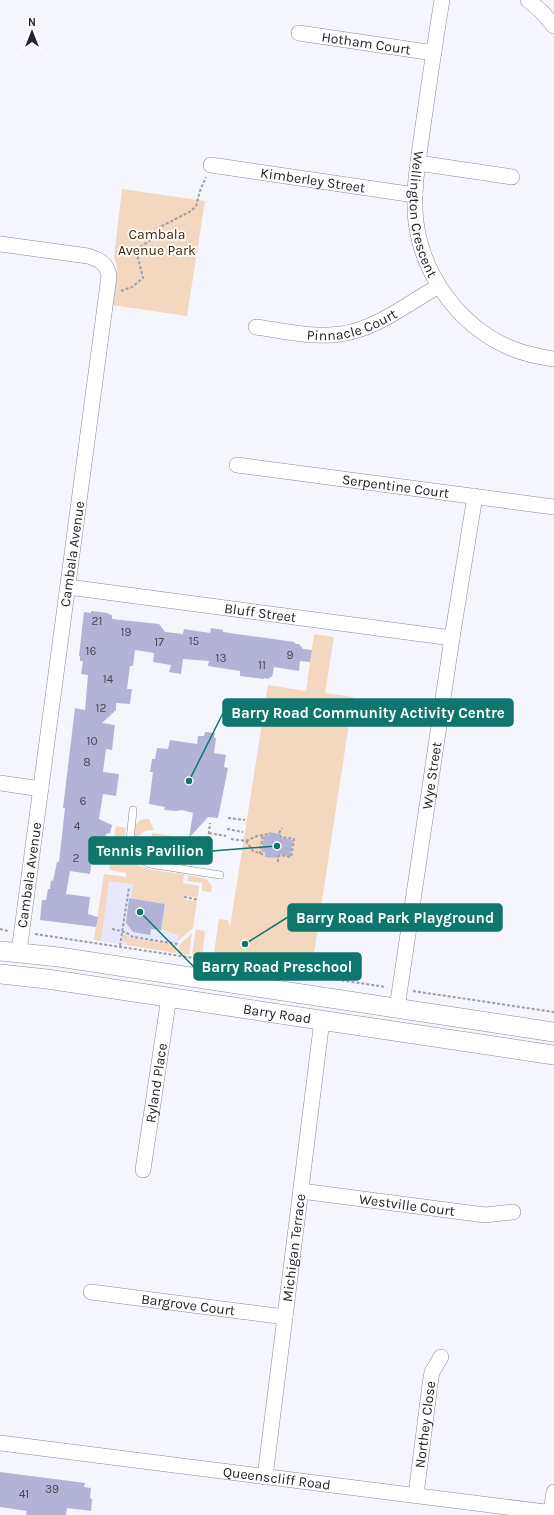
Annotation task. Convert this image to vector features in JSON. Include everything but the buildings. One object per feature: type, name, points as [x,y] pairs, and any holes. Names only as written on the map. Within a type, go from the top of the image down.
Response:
[{"type":"street","name":"Wellington Crescent","points":[[442,0],[418,163],[415,195],[416,223],[426,263],[439,286],[454,306],[470,322],[483,332],[513,349],[532,355],[554,359]]},
{"type":"street","points":[[528,0],[542,12],[554,26]]},
{"type":"street","name":"Hotham Court","points":[[299,33],[434,53]]},
{"type":"street","points":[[418,163],[512,177]]},
{"type":"street","name":"Kimberley Street","points":[[208,171],[415,195]]},
{"type":"street","name":"Cambala Avenue","points":[[0,244],[88,256],[101,261],[108,270],[109,276],[20,944]]},
{"type":"street","name":"Pinnacle Court","points":[[256,327],[306,334],[342,334],[372,324],[439,286]]},
{"type":"street","name":"Serpentine Court","points":[[237,465],[554,507]]},
{"type":"street","name":"Wye Street","points":[[398,998],[452,638],[475,496]]},
{"type":"street","name":"Bluff Street","points":[[68,587],[452,638]]},
{"type":"street","points":[[0,783],[41,789]]},
{"type":"street","points":[[8,974],[20,944]]},
{"type":"street","name":"Barry Road","points":[[0,951],[20,944],[66,958],[398,998],[554,1032]]},
{"type":"street","name":"Barry Road","points":[[8,974],[554,1055]]},
{"type":"street","name":"Ryland Place","points":[[143,1170],[169,997]]},
{"type":"street","name":"Michigan Terrace","points":[[265,1477],[322,1020]]},
{"type":"street","name":"Westville Court","points":[[301,1191],[485,1215],[513,1212]]},
{"type":"street","name":"Bargrove Court","points":[[91,1292],[285,1316]]},
{"type":"street","name":"Northey Close","points":[[416,1495],[432,1372],[441,1357]]},
{"type":"street","name":"Queenscliff Road","points":[[0,1443],[553,1513]]},
{"type":"street","points":[[553,1513],[554,1492]]},
{"type":"lane","points":[[133,810],[130,841],[132,853],[136,858],[150,864],[220,875]]},
{"type":"path","points":[[124,252],[136,250],[152,239],[162,226],[191,211],[196,206],[208,171]]},
{"type":"path","points":[[121,291],[132,287],[143,278],[136,250]]},
{"type":"path","points":[[260,721],[265,722]]},
{"type":"path","points":[[228,818],[245,820]]},
{"type":"path","points":[[206,859],[210,823]]},
{"type":"path","points":[[278,862],[278,857],[280,856],[291,857],[294,839],[281,837],[280,835],[282,828]]},
{"type":"path","points":[[227,829],[244,832]]},
{"type":"path","points":[[209,833],[226,836]]},
{"type":"path","points":[[260,854],[263,834]]},
{"type":"path","points":[[231,839],[246,841],[263,834],[269,834]]},
{"type":"path","points":[[246,841],[253,851],[266,855]]},
{"type":"path","points":[[120,946],[128,888]]},
{"type":"path","points":[[184,897],[199,900]]},
{"type":"path","points":[[0,929],[8,930],[20,944],[34,934],[120,946],[398,998],[554,1012]]},
{"type":"path","points":[[112,929],[122,931],[133,937],[178,944]]},
{"type":"shaded area","points":[[104,874],[186,886],[176,953],[94,940]]},
{"type":"green space","name":"Cambala Avenue Park","points":[[122,189],[205,201],[187,316],[112,305],[117,267],[114,257]]},
{"type":"green space","points":[[314,634],[334,637],[325,693],[353,697],[311,973],[213,959],[219,919],[228,920],[230,927],[268,685],[306,691]]},
{"type":"green space","points":[[143,819],[149,819],[154,830],[145,831],[140,835],[137,841],[139,850],[144,854],[186,861],[186,865],[150,860],[143,857],[138,852],[134,844],[134,831],[137,823]]},
{"type":"green space","points":[[116,826],[126,828],[125,842],[127,853],[132,861],[149,869],[184,874],[183,883],[199,886],[198,898],[184,896],[184,899],[197,901],[193,928],[178,941],[178,935],[161,930],[166,904],[131,898],[133,884],[109,881],[101,941],[94,940],[104,874],[126,877],[126,873],[109,870]]},
{"type":"green space","points":[[152,833],[187,838],[184,857],[149,851]]},
{"type":"green space","points":[[196,838],[196,840],[192,866],[189,865],[192,841]]},
{"type":"green space","points":[[188,875],[207,879],[212,886],[211,892],[202,891],[202,883],[187,881]]},
{"type":"green space","points":[[196,929],[205,931],[202,956],[192,955]]},
{"type":"green space","points":[[192,933],[189,955],[178,953],[179,945]]},
{"type":"green space","points":[[123,934],[131,938],[177,945],[176,953],[127,945],[127,942],[122,941]]},
{"type":"place","name":"Barry Road Community Activity Centre","points":[[189,781]]},
{"type":"place","name":"Tennis Pavilion","points":[[277,846]]},
{"type":"place","name":"Barry Road Preschool","points":[[140,912]]},
{"type":"place","name":"Barry Road Park Playground","points":[[245,944]]}]
